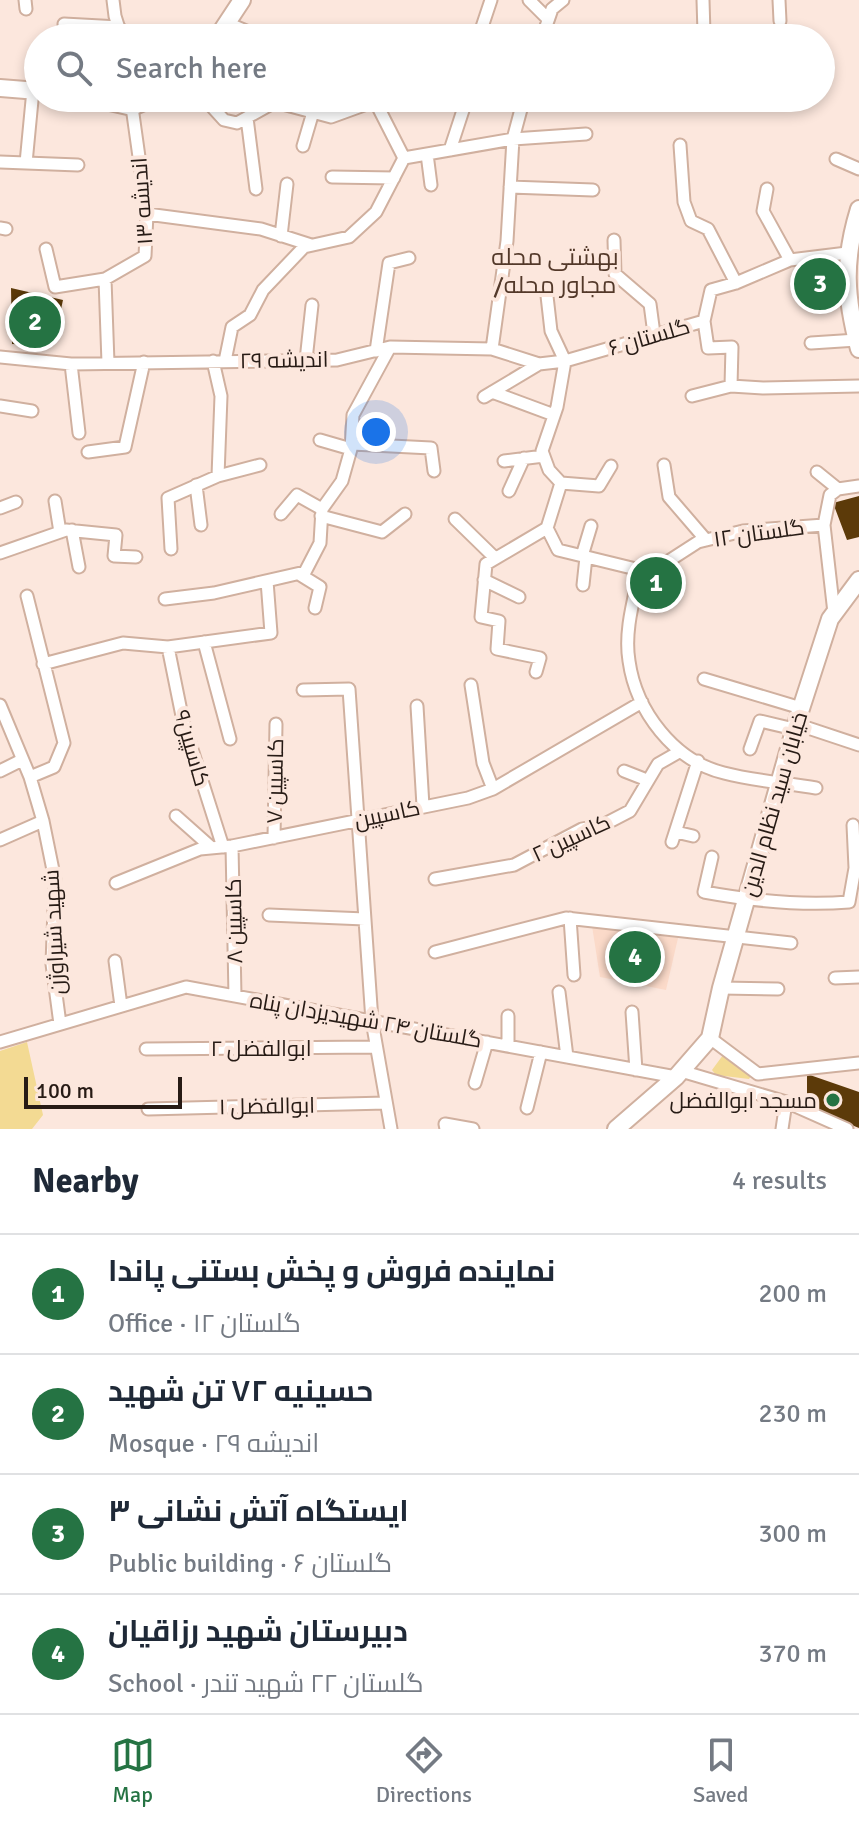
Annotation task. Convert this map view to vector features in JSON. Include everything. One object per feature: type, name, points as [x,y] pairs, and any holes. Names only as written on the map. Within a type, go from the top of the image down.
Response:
[{"type":"main road","points":[[227,23],[242,0]]},
{"type":"main road","points":[[0,88],[24,89]]},
{"type":"main road","points":[[858,345],[848,309],[847,253],[856,230],[859,209]]},
{"type":"main road","name":"خیابان سید نظام الدین","points":[[710,1038],[721,988],[797,720],[834,613],[859,580]]},
{"type":"main road","points":[[616,1129],[678,1074],[710,1038]]},
{"type":"street","points":[[113,0],[118,24]]},
{"type":"street","points":[[483,24],[491,0]]},
{"type":"street","points":[[529,0],[548,19]]},
{"type":"street","points":[[546,24],[552,9],[563,0]]},
{"type":"street","points":[[703,0],[704,24]]},
{"type":"street","points":[[779,0],[780,21]]},
{"type":"street","points":[[26,163],[32,112]]},
{"type":"street","name":"اندیشه ۱۳","points":[[46,249],[55,287],[105,279],[145,256],[147,214],[142,112]]},
{"type":"street","points":[[217,112],[224,120],[237,123],[258,112]]},
{"type":"street","points":[[303,146],[313,112],[336,115],[344,112]]},
{"type":"street","points":[[381,112],[404,158]]},
{"type":"street","points":[[450,150],[462,112]]},
{"type":"street","points":[[492,349],[507,241],[513,139],[520,112]]},
{"type":"street","points":[[247,118],[256,189]]},
{"type":"street","points":[[404,158],[513,139],[586,134]]},
{"type":"street","points":[[680,145],[684,202],[691,221],[708,229],[736,283]]},
{"type":"street","points":[[427,154],[431,185]]},
{"type":"street","points":[[218,476],[219,361],[232,327],[250,315],[263,290],[308,246],[349,237],[376,212],[404,158]]},
{"type":"street","points":[[836,159],[859,169]]},
{"type":"street","points":[[0,162],[78,165]]},
{"type":"street","points":[[332,177],[394,178]]},
{"type":"street","points":[[281,236],[287,184]]},
{"type":"street","points":[[510,187],[593,190]]},
{"type":"street","points":[[767,189],[763,211],[790,260]]},
{"type":"street","points":[[147,214],[261,229],[308,246]]},
{"type":"street","points":[[614,240],[615,274],[650,304],[654,334]]},
{"type":"street","name":"گلستان ۶","points":[[565,361],[704,321],[711,290],[790,260],[847,253]]},
{"type":"street","points":[[376,351],[389,263],[409,258]]},
{"type":"street","points":[[105,279],[108,363]]},
{"type":"street","points":[[547,296],[551,331],[565,361],[554,415],[542,451],[549,470],[561,483],[599,486],[611,466]]},
{"type":"street","points":[[306,360],[312,305]]},
{"type":"street","points":[[704,321],[708,348],[732,347],[731,386]]},
{"type":"street","points":[[811,343],[858,345]]},
{"type":"street","points":[[165,599],[214,593],[305,572],[320,543],[322,512],[342,481],[351,447],[353,415],[390,347]]},
{"type":"street","name":"اندیشه ۲۹","points":[[0,357],[71,364],[337,360],[390,347],[492,349],[539,364],[565,361]]},
{"type":"street","points":[[88,452],[125,447],[144,362]]},
{"type":"street","points":[[71,364],[79,433]]},
{"type":"street","points":[[539,364],[488,395],[554,415]]},
{"type":"street","points":[[692,396],[731,386],[859,386]]},
{"type":"street","points":[[0,406],[32,411]]},
{"type":"street","points":[[320,440],[351,447],[431,448],[434,471]]},
{"type":"street","points":[[504,461],[544,456]]},
{"type":"street","points":[[509,491],[524,458]]},
{"type":"street","points":[[171,549],[168,498],[218,476],[260,465]]},
{"type":"street","points":[[664,465],[669,497],[706,540]]},
{"type":"street","points":[[817,472],[838,489],[859,486]]},
{"type":"street","points":[[536,672],[540,658],[497,649],[499,621],[481,617],[486,564],[547,528],[561,483]]},
{"type":"street","points":[[196,485],[201,525]]},
{"type":"street","name":"گلستان ۱۲","points":[[640,570],[667,562],[706,540],[743,531],[824,525],[830,495],[838,489]]},
{"type":"street","points":[[281,514],[297,495],[322,512],[382,532],[405,514]]},
{"type":"street","points":[[55,501],[79,567]]},
{"type":"street","points":[[0,508],[16,502]]},
{"type":"street","points":[[455,519],[495,558]]},
{"type":"street","points":[[824,525],[834,613]]},
{"type":"street","points":[[583,585],[584,557],[591,526]]},
{"type":"street","points":[[547,528],[558,550],[640,570],[630,614],[629,661],[642,702],[655,726],[679,752],[721,773],[816,788]]},
{"type":"street","points":[[0,553],[66,531],[116,535],[114,556],[136,557]]},
{"type":"street","points":[[299,574],[320,587],[315,608]]},
{"type":"street","points":[[484,580],[519,597]]},
{"type":"street","points":[[43,664],[123,643],[168,647],[271,633],[267,581]]},
{"type":"street","points":[[27,596],[64,743],[54,767],[30,777]]},
{"type":"street","points":[[204,642],[230,739]]},
{"type":"street","name":"کاسپین۹","points":[[168,647],[183,721],[222,847]]},
{"type":"street","points":[[704,679],[859,745]]},
{"type":"street","points":[[471,685],[483,763],[493,789]]},
{"type":"street","points":[[303,690],[349,689],[372,1021],[391,1129]]},
{"type":"street","name":"کاسپین","points":[[116,883],[200,849],[274,838],[468,798],[493,789],[642,702]]},
{"type":"street","name":"شهید شیراوژن","points":[[0,705],[30,777],[55,880],[52,964],[60,1024]]},
{"type":"street","points":[[417,706],[423,806]]},
{"type":"street","points":[[750,749],[760,721],[797,720]]},
{"type":"street","name":"کاسپین ۷","points":[[274,838],[276,724]]},
{"type":"street","name":"کاسپین ۲","points":[[435,879],[514,865],[582,829],[603,825],[630,811],[658,764],[679,752]]},
{"type":"street","points":[[0,771],[22,760]]},
{"type":"street","points":[[693,836],[674,837],[698,761]]},
{"type":"street","points":[[624,771],[647,780]]},
{"type":"street","points":[[176,816],[222,847]]},
{"type":"street","points":[[0,840],[43,821]]},
{"type":"street","points":[[712,857],[704,892],[746,900],[807,905],[849,902],[857,868],[853,825]]},
{"type":"street","name":"کاسپین ۸","points":[[222,847],[235,996]]},
{"type":"street","points":[[269,915],[365,919]]},
{"type":"street","points":[[570,918],[574,975]]},
{"type":"street","points":[[435,952],[570,918],[791,943]]},
{"type":"street","points":[[115,961],[121,1006]]},
{"type":"street","points":[[835,978],[859,977]]},
{"type":"street","name":"گلستان ۲۴ شهیدیزدان پناه","points":[[0,1042],[186,987],[636,1070],[678,1074],[786,1102],[846,1129]]},
{"type":"street","points":[[721,988],[778,989]]},
{"type":"street","points":[[559,992],[567,1057]]},
{"type":"street","points":[[632,1012],[636,1070]]},
{"type":"street","points":[[508,1016],[508,1046]]},
{"type":"street","points":[[710,1038],[758,1074],[859,1063]]},
{"type":"street","points":[[475,1083],[487,1042]]},
{"type":"street","name":"ابوالفضل ۲","points":[[146,1049],[376,1047]]},
{"type":"street","points":[[527,1108],[541,1052]]},
{"type":"street","points":[[754,1093],[758,1074]]},
{"type":"street","points":[[782,1129],[786,1102]]},
{"type":"street","name":"ابوالفضل ۱","points":[[148,1109],[386,1103]]},
{"type":"street","points":[[446,1129],[445,1124],[473,1129]]},
{"type":"shaded area","points":[[592,926],[678,938],[666,990],[600,977]]},
{"type":"shaded area","points":[[27,1042],[43,1115],[32,1129],[0,1129],[0,1051]]},
{"type":"shaded area","points":[[723,1055],[751,1076],[749,1079],[716,1075],[712,1070]]},
{"type":"building","points":[[840,266],[842,297],[798,297],[798,271]]},
{"type":"building","points":[[11,288],[63,300],[53,346],[12,344]]},
{"type":"building","points":[[859,496],[859,537],[847,540],[833,503]]},
{"type":"building","name":"مسجد ابوالفضل","points":[[807,1074],[859,1092],[859,1128],[807,1107]]},
{"type":"place","name":"ایستگاه آتش نشانی ۳","points":[[820,284]]},
{"type":"place","name":"حسینیه ۷۲ تن شهید","points":[[35,322]]},
{"type":"place","name":"نماینده فروش و پخش بستنی پاندا","points":[[656,583]]},
{"type":"place","name":"دبیرستان شهید رزاقیان","points":[[635,957]]},
{"type":"place","name":"مسجد ابوالفضل","points":[[833,1100]]},
{"type":"district","name":"بهشتی محله /مجاور محله","points":[[555,271]]}]
